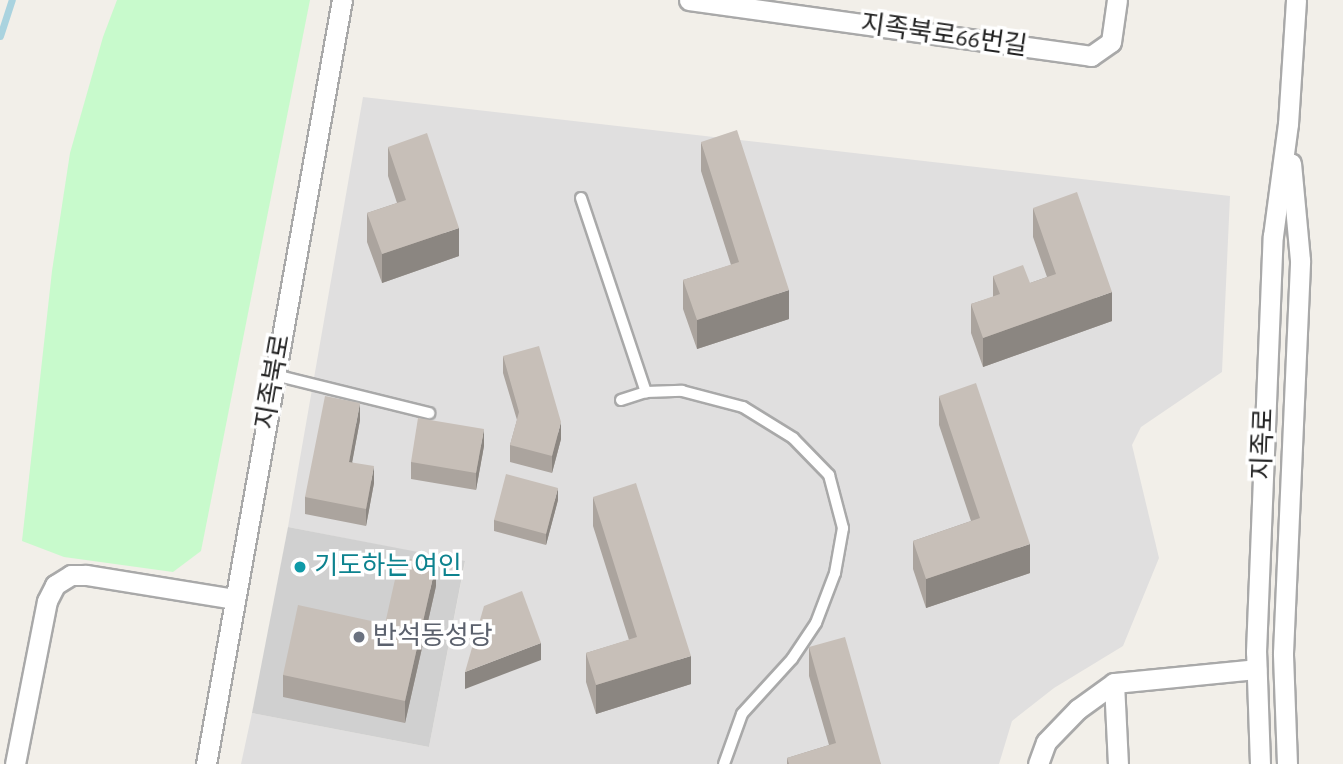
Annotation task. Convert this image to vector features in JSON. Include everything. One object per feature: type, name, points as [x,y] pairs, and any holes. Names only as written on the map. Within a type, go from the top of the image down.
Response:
[{"type":"street","name":"지족북로","points":[[206,764],[342,0]]},
{"type":"street","name":"지족북로66번길","points":[[689,0],[1091,56],[1111,42],[1117,0]]},
{"type":"street","name":"지족로","points":[[1259,764],[1256,669],[1273,236],[1288,124],[1296,0]]},
{"type":"street","name":"지족로","points":[[1287,764],[1283,653],[1300,260],[1288,124]]},
{"type":"street","points":[[15,764],[47,601],[55,585],[71,575],[86,575],[235,599]]},
{"type":"street","points":[[1038,764],[1046,742],[1078,709],[1114,683],[1256,669]]},
{"type":"street","points":[[1114,683],[1118,764]]},
{"type":"lane","points":[[581,198],[646,392]]},
{"type":"lane","points":[[275,374],[429,413]]},
{"type":"lane","points":[[621,400],[646,392],[682,391],[743,407],[793,438],[829,475],[844,528],[835,573],[816,623],[792,659],[742,714],[724,764]]},
{"type":"shaded area","points":[[363,97],[1230,196],[1222,372],[1141,427],[1132,445],[1159,558],[1123,646],[1054,688],[1012,721],[999,764],[241,764],[252,713],[429,747],[465,562],[288,527]]},
{"type":"shaded area","name":"반석동성당","points":[[288,527],[465,561],[429,747],[252,713]]},
{"type":"green space","points":[[117,0],[310,0],[201,551],[173,572],[64,557],[22,541],[52,271],[70,153],[103,37]]},
{"type":"building","points":[[737,130],[789,290],[697,320],[683,280],[739,262],[701,142]]},
{"type":"building","points":[[427,133],[459,228],[382,254],[367,213],[406,200],[388,147]]},
{"type":"building","points":[[1077,192],[1112,292],[983,338],[971,304],[1000,294],[993,276],[1023,265],[1030,283],[1056,274],[1033,208]]},
{"type":"building","points":[[539,346],[561,422],[552,456],[510,445],[519,412],[503,356]]},
{"type":"building","points":[[976,383],[1030,544],[926,579],[913,541],[980,518],[939,396]]},
{"type":"building","points":[[325,396],[360,403],[349,462],[374,466],[366,509],[305,497]]},
{"type":"building","points":[[418,418],[484,429],[476,473],[411,462]]},
{"type":"building","points":[[506,474],[558,488],[546,534],[494,520]]},
{"type":"building","points":[[636,483],[691,656],[596,685],[586,653],[637,637],[593,497]]},
{"type":"building","points":[[400,557],[436,564],[405,701],[283,675],[298,605],[385,624]]},
{"type":"building","points":[[522,591],[541,643],[465,672],[484,606]]},
{"type":"building","points":[[845,637],[881,764],[789,764],[787,758],[836,743],[809,647]]},
{"type":"waterway","points":[[0,36],[12,0]]},
{"type":"place","name":"기도하는 여인","points":[[300,567]]},
{"type":"place","name":"반석동성당","points":[[359,637]]}]
